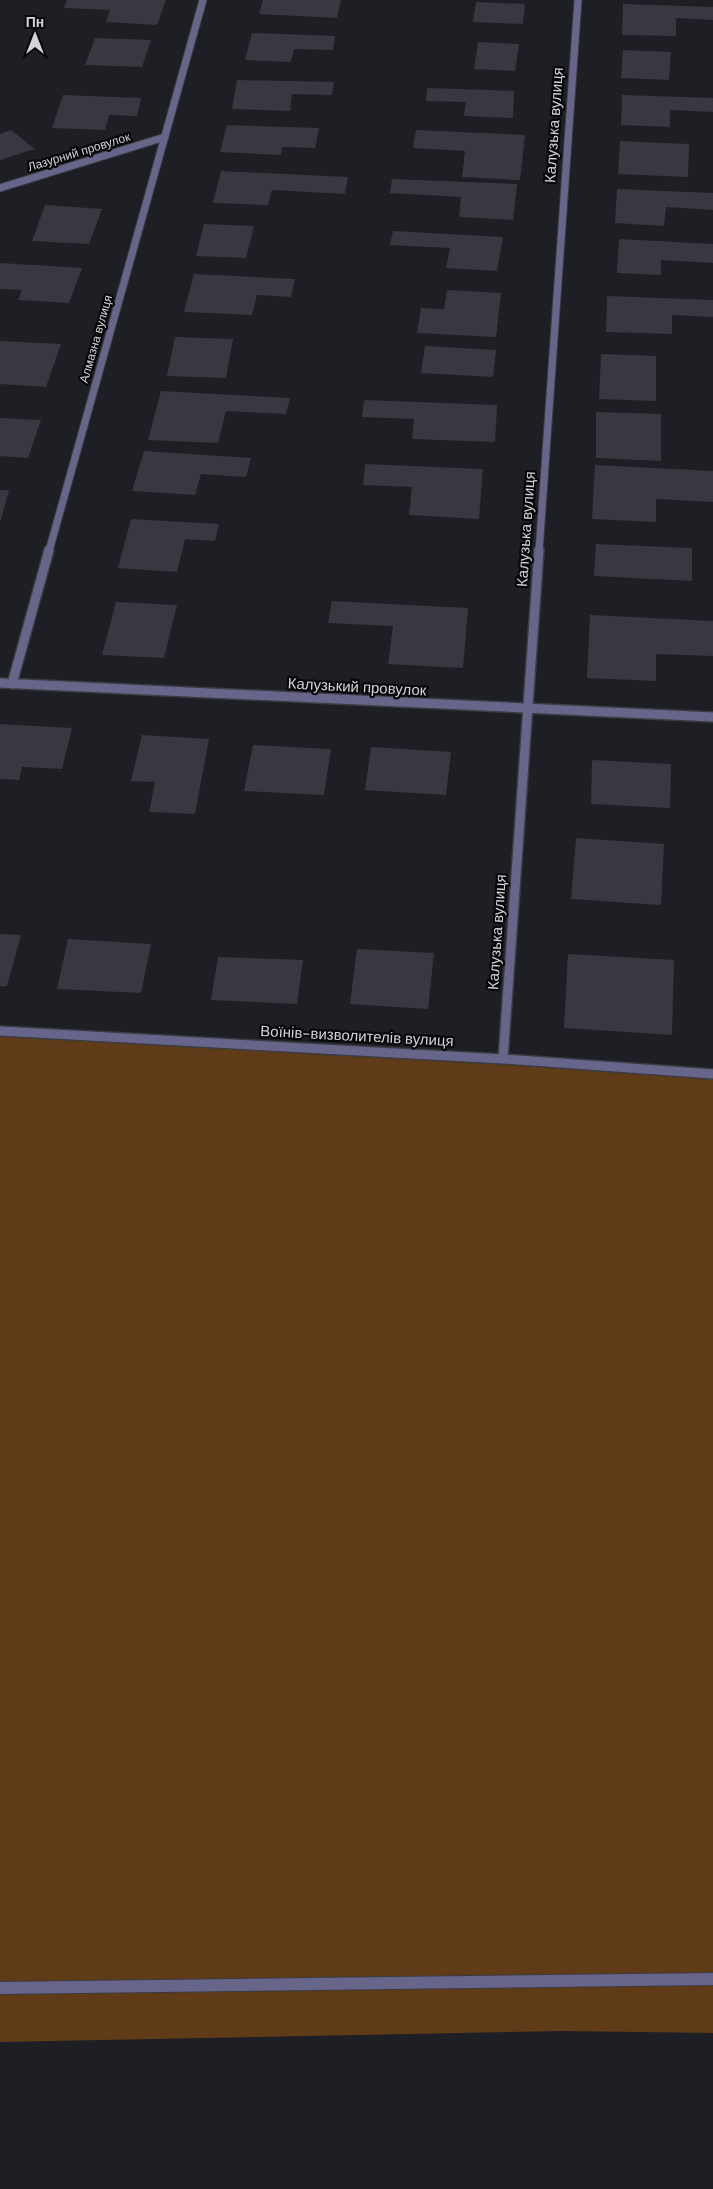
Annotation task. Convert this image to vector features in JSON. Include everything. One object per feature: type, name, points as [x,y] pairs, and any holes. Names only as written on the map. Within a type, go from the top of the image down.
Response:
[{"type":"street","name":"Алмазна вулиця","points":[[12,684],[203,0]]},
{"type":"street","name":"Калузька вулиця","points":[[503,1059],[578,0]]},
{"type":"street","name":"Лазурний провулок","points":[[0,188],[164,137]]},
{"type":"street","name":"Калузький провулок","points":[[0,683],[713,717]]},
{"type":"street","name":"Воїнів-визволителів вулиця","points":[[0,1031],[503,1059],[713,1074]]},
{"type":"street","points":[[0,1988],[713,1979]]},
{"type":"shaded area","points":[[0,1031],[713,1074],[713,2033],[562,2031],[0,2042]]},
{"type":"building","points":[[67,0],[166,0],[157,25],[106,22],[110,10],[64,8]]},
{"type":"building","points":[[263,0],[341,0],[337,18],[259,14]]},
{"type":"building","points":[[476,2],[525,4],[523,24],[473,22]]},
{"type":"building","points":[[623,4],[713,7],[713,20],[676,18],[676,36],[622,35]]},
{"type":"building","points":[[252,33],[335,36],[333,50],[294,49],[291,62],[245,60]]},
{"type":"building","points":[[95,38],[151,40],[142,67],[85,65]]},
{"type":"building","points":[[478,42],[519,44],[515,71],[474,69]]},
{"type":"building","points":[[623,50],[671,52],[669,80],[621,78]]},
{"type":"building","points":[[237,80],[334,82],[332,95],[292,94],[290,111],[232,109]]},
{"type":"building","points":[[427,88],[514,91],[513,118],[464,116],[466,102],[426,101]]},
{"type":"building","points":[[63,95],[141,98],[137,116],[109,115],[105,130],[52,128]]},
{"type":"building","points":[[622,95],[713,98],[713,112],[670,110],[670,127],[621,125]]},
{"type":"building","points":[[227,125],[319,128],[315,148],[282,147],[281,155],[220,152]]},
{"type":"building","points":[[11,130],[35,149],[0,160],[0,134]]},
{"type":"building","points":[[416,130],[525,135],[520,180],[462,177],[465,151],[413,148]]},
{"type":"building","points":[[620,141],[689,144],[688,177],[618,174]]},
{"type":"building","points":[[221,171],[348,177],[345,194],[272,190],[268,205],[213,203]]},
{"type":"building","points":[[392,179],[517,184],[513,220],[459,217],[461,197],[390,193]]},
{"type":"building","points":[[617,189],[713,193],[713,210],[666,207],[664,226],[615,223]]},
{"type":"building","points":[[45,205],[102,209],[89,244],[32,241]]},
{"type":"building","points":[[204,224],[254,226],[246,258],[196,256]]},
{"type":"building","points":[[393,231],[503,237],[497,271],[446,268],[450,248],[390,245]]},
{"type":"building","points":[[619,239],[713,244],[713,263],[661,260],[661,275],[617,273]]},
{"type":"building","points":[[0,263],[82,268],[69,303],[18,300],[22,290],[0,289]]},
{"type":"building","points":[[194,274],[295,279],[291,297],[257,295],[252,315],[184,312]]},
{"type":"building","points":[[447,290],[501,293],[496,337],[417,333],[421,308],[444,309]]},
{"type":"building","points":[[607,296],[713,300],[713,317],[672,315],[672,334],[606,332]]},
{"type":"building","points":[[175,337],[233,339],[226,378],[167,376]]},
{"type":"building","points":[[0,341],[61,344],[46,387],[0,384]]},
{"type":"building","points":[[425,346],[496,350],[493,377],[421,373]]},
{"type":"building","points":[[601,354],[656,356],[656,401],[599,399]]},
{"type":"building","points":[[161,391],[290,398],[286,414],[226,411],[218,443],[148,440]]},
{"type":"building","points":[[364,400],[497,405],[495,442],[412,439],[414,419],[362,417]]},
{"type":"building","points":[[596,412],[661,414],[661,461],[596,458]]},
{"type":"building","points":[[0,418],[41,420],[28,458],[0,456]]},
{"type":"building","points":[[144,451],[251,458],[246,477],[201,474],[195,495],[132,491]]},
{"type":"building","points":[[365,464],[483,469],[479,519],[409,515],[412,487],[363,485]]},
{"type":"building","points":[[595,465],[713,471],[713,502],[656,499],[656,522],[592,519]]},
{"type":"building","points":[[0,490],[9,490],[1,520],[0,520]]},
{"type":"building","points":[[131,519],[219,524],[215,541],[185,539],[177,572],[118,568]]},
{"type":"building","points":[[596,544],[692,548],[692,581],[594,576]]},
{"type":"building","points":[[332,601],[468,608],[463,668],[388,664],[393,626],[328,623]]},
{"type":"building","points":[[116,602],[177,605],[164,658],[102,655]]},
{"type":"building","points":[[590,615],[713,621],[713,656],[656,654],[656,681],[587,678]]},
{"type":"building","points":[[0,724],[72,728],[62,769],[22,767],[19,780],[0,779]]},
{"type":"building","points":[[142,735],[209,739],[195,814],[149,812],[155,782],[131,781]]},
{"type":"building","points":[[253,745],[331,749],[324,795],[244,791]]},
{"type":"building","points":[[371,747],[451,752],[446,795],[365,790]]},
{"type":"building","points":[[592,760],[671,764],[670,808],[591,804]]},
{"type":"building","points":[[576,838],[664,844],[661,905],[571,899]]},
{"type":"building","points":[[0,934],[21,935],[7,986],[0,986]]},
{"type":"building","points":[[68,939],[151,944],[141,993],[57,989]]},
{"type":"building","points":[[357,949],[434,953],[428,1009],[350,1004]]},
{"type":"building","points":[[568,954],[674,960],[672,1035],[564,1028]]},
{"type":"building","points":[[218,957],[303,960],[297,1004],[211,1000]]}]
